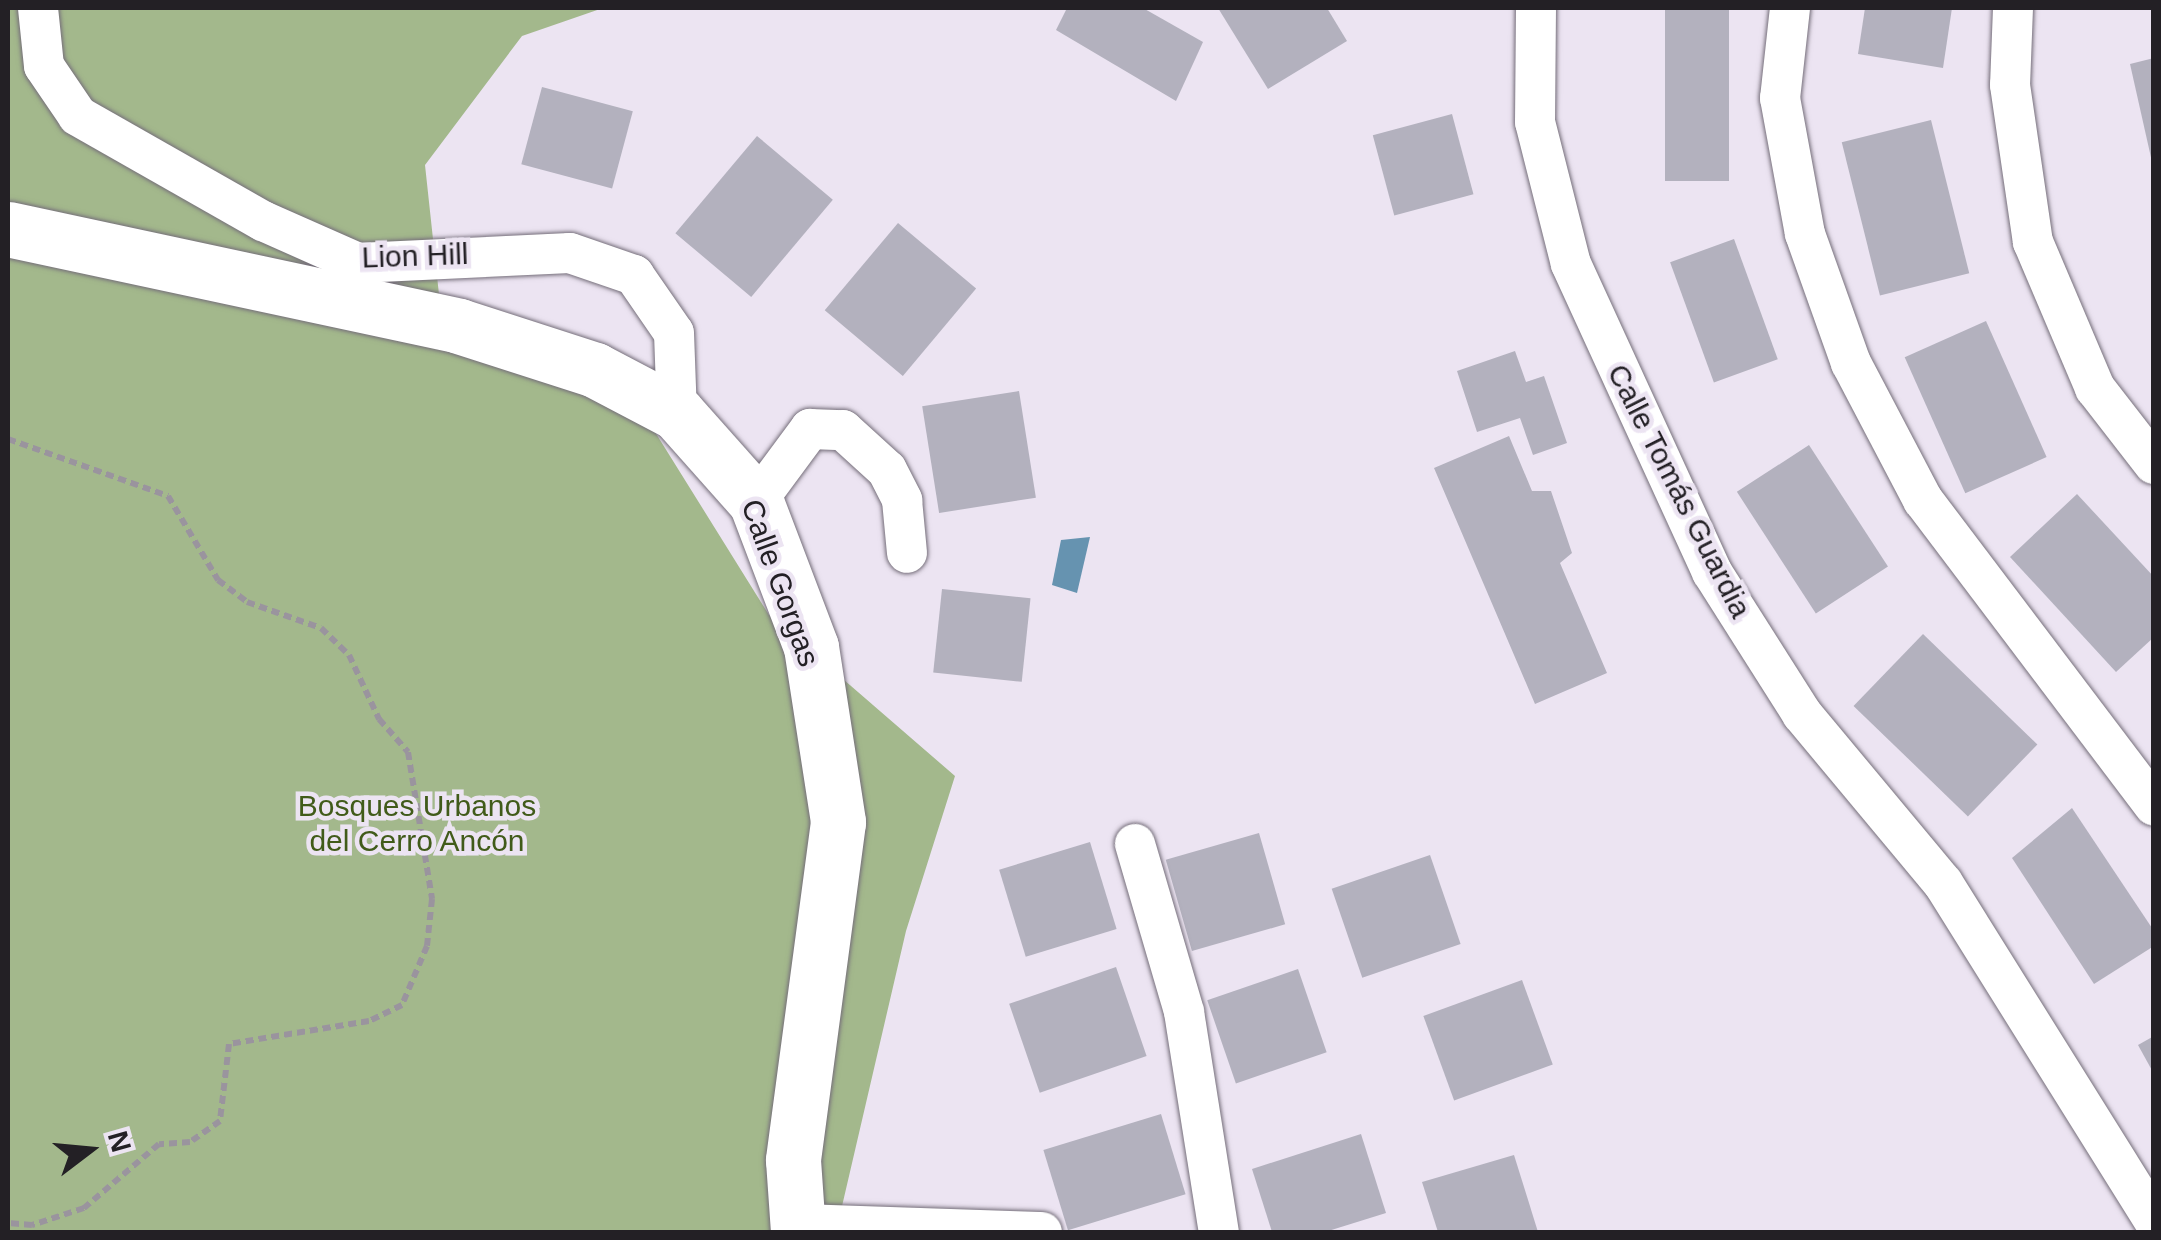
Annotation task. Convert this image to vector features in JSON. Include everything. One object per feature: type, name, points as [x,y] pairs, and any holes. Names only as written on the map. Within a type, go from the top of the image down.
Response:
[{"type":"street","name":"Lion Hill","points":[[38,8],[44,66],[78,116],[263,221],[358,263],[570,253],[634,275],[674,333],[677,412]]},
{"type":"street","name":"Calle Tomás Guardia","points":[[1536,8],[1535,122],[1571,264],[1712,572],[1802,714],[1942,883],[2154,1221]]},
{"type":"street","points":[[1790,8],[1780,98],[1806,234],[1851,363],[1922,500],[2154,805]]},
{"type":"street","points":[[2013,8],[2010,85],[2033,242],[2095,388],[2154,464]]},
{"type":"street","name":"Calle Gorgas","points":[[8,229],[459,326],[595,370],[677,412],[756,502],[811,647],[838,822],[793,1160],[798,1228]]},
{"type":"street","points":[[756,502],[810,429],[842,430],[887,470],[902,500],[907,553]]},
{"type":"street","points":[[1135,844],[1184,1012],[1219,1232]]},
{"type":"street","points":[[798,1228],[1042,1232]]},
{"type":"path","points":[[8,439],[168,496],[218,580],[247,602],[321,628],[350,655],[379,719],[408,752],[432,899],[427,946],[402,1005],[369,1020],[230,1044],[220,1121],[190,1142],[158,1144],[84,1208],[8,1222]]},
{"type":"green space","name":"Bosques Urbanos del Cerro Ancón","points":[[8,8],[603,8],[522,36],[425,165],[445,350],[622,379],[769,615],[955,776],[906,931],[836,1232],[8,1232]]},
{"type":"water","points":[[1090,537],[1077,593],[1052,585],[1061,540]]},
{"type":"building","points":[[1067,8],[1143,8],[1203,42],[1176,101],[1056,30]]},
{"type":"building","points":[[1218,8],[1327,8],[1347,41],[1268,89]]},
{"type":"building","points":[[1665,8],[1729,8],[1729,181],[1665,181]]},
{"type":"building","points":[[1865,8],[1952,8],[1943,68],[1858,54]]},
{"type":"building","points":[[2154,58],[2154,161],[2152,162],[2130,64]]},
{"type":"building","points":[[542,87],[633,111],[612,189],[521,164]]},
{"type":"building","points":[[1452,114],[1473,194],[1394,215],[1373,135]]},
{"type":"building","points":[[1931,120],[1969,273],[1880,296],[1842,142]]},
{"type":"building","points":[[757,136],[833,200],[751,297],[675,233]]},
{"type":"building","points":[[898,223],[976,289],[903,376],[825,310]]},
{"type":"building","points":[[1734,239],[1778,359],[1714,383],[1670,262]]},
{"type":"building","points":[[1986,321],[2047,457],[1965,493],[1905,357]]},
{"type":"building","points":[[1515,351],[1526,382],[1544,376],[1567,443],[1533,455],[1520,418],[1477,432],[1457,371]]},
{"type":"building","points":[[1019,391],[1036,498],[939,513],[922,406]]},
{"type":"building","points":[[1509,436],[1532,491],[1551,491],[1572,553],[1560,563],[1607,673],[1535,704],[1434,468]]},
{"type":"building","points":[[1809,445],[1888,567],[1816,613],[1737,492]]},
{"type":"building","points":[[2077,494],[2154,577],[2154,637],[2116,672],[2010,557]]},
{"type":"building","points":[[942,589],[1031,598],[1022,682],[933,673]]},
{"type":"building","points":[[1923,634],[2037,744],[1968,816],[1854,706]]},
{"type":"building","points":[[2072,808],[2154,931],[2154,946],[2094,984],[2012,858]]},
{"type":"building","points":[[1259,833],[1285,924],[1192,951],[1166,860]]},
{"type":"building","points":[[1090,842],[1117,929],[1026,957],[999,870]]},
{"type":"building","points":[[1430,855],[1461,944],[1362,978],[1332,889]]},
{"type":"building","points":[[1116,967],[1147,1056],[1040,1093],[1009,1004]]},
{"type":"building","points":[[1298,969],[1327,1052],[1236,1083],[1207,1000]]},
{"type":"building","points":[[1522,980],[1553,1065],[1454,1100],[1423,1016]]},
{"type":"building","points":[[2154,1036],[2154,1074],[2138,1045]]},
{"type":"building","points":[[1161,1114],[1186,1194],[1068,1230],[1043,1150]]},
{"type":"building","points":[[1361,1134],[1386,1213],[1325,1232],[1272,1232],[1252,1169]]},
{"type":"building","points":[[1514,1155],[1538,1232],[1438,1232],[1422,1182]]}]
